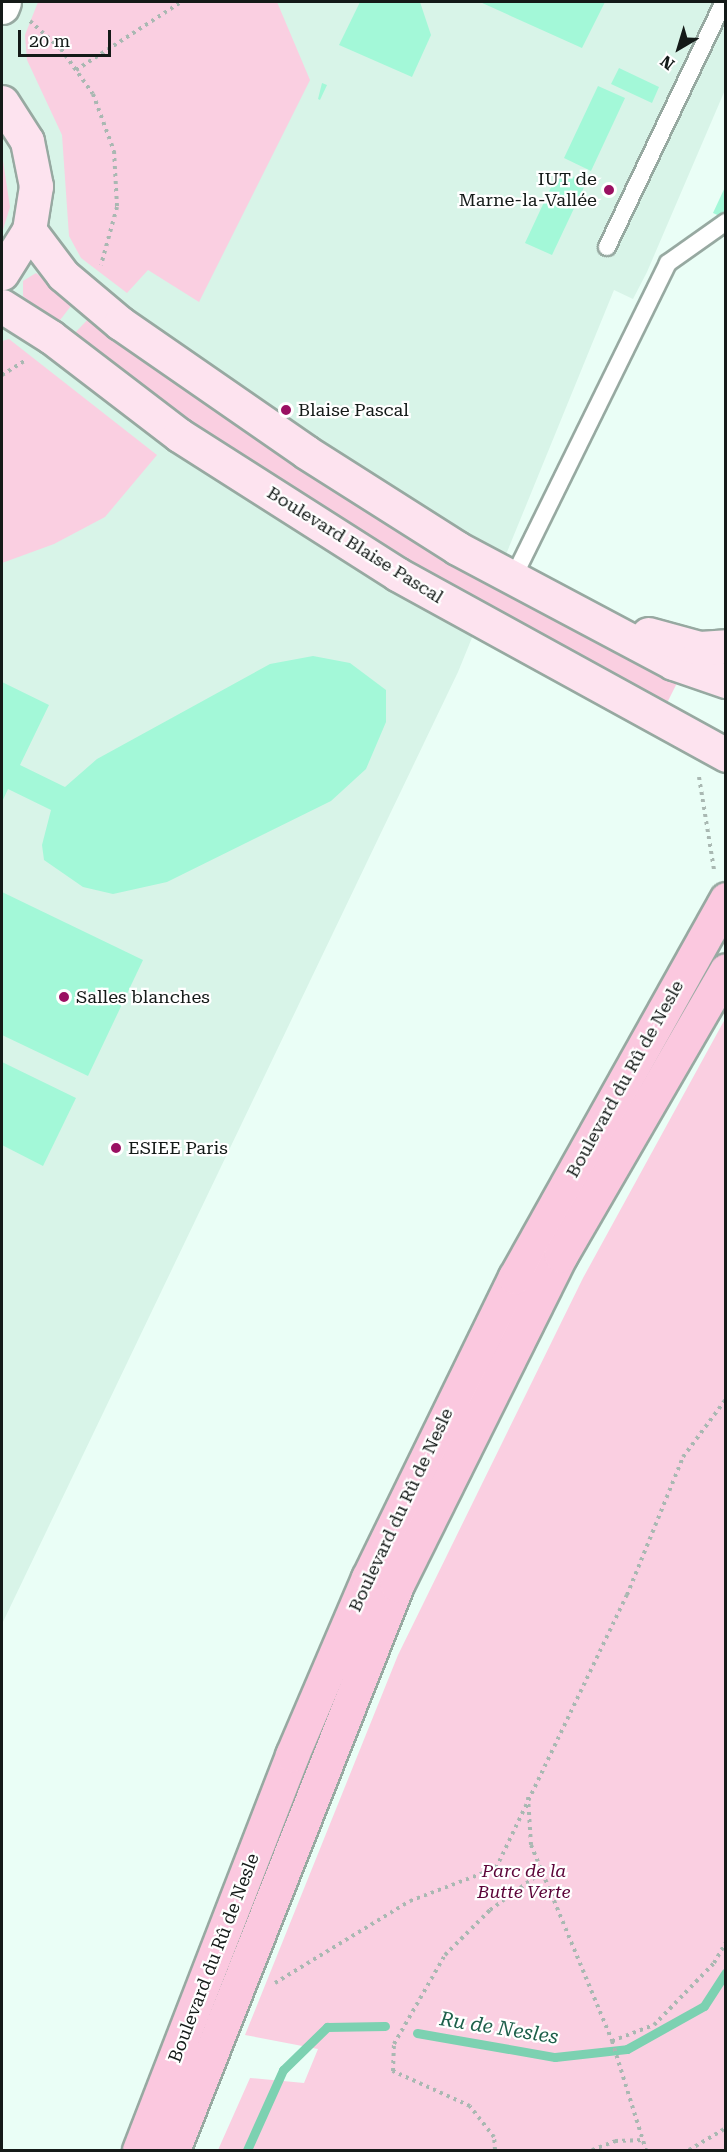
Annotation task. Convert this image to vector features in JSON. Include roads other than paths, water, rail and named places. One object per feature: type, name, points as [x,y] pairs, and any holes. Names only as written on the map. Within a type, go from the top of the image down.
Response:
[{"type":"main road","name":"Boulevard du Rû de Nesle","points":[[139,2151],[288,1766],[368,1578],[515,1277],[720,886]]},
{"type":"main road","points":[[173,2151],[397,1585],[561,1255],[726,970]]},
{"type":"street","points":[[2,102],[29,152],[36,186],[29,230],[2,273]]},
{"type":"street","points":[[29,230],[85,294],[206,386],[457,548],[690,671],[726,681]]},
{"type":"street","name":"Boulevard Blaise Pascal","points":[[2,306],[51,337],[179,435],[397,574],[726,755]]},
{"type":"street","points":[[549,598],[682,645],[726,645]]},
{"type":"lane","points":[[607,247],[724,2]]},
{"type":"lane","points":[[513,578],[668,263],[726,222]]},
{"type":"waterway","name":"Ru de Nesles","points":[[417,2033],[555,2057],[627,2049],[704,2006],[726,1972]]},
{"type":"waterway","name":"Ru de Nesles","points":[[247,2150],[283,2070],[327,2027],[385,2026]]},
{"type":"place","name":"IUT de Marne-la-Vallée","points":[[609,190]]},
{"type":"place","name":"Blaise Pascal","points":[[286,410]]},
{"type":"place","name":"Salles blanches","points":[[64,997]]},
{"type":"place","name":"ESIEE Paris","points":[[116,1148]]},
{"type":"park label","name":"Parc de la Butte Verte","points":[[524,1882]]}]
